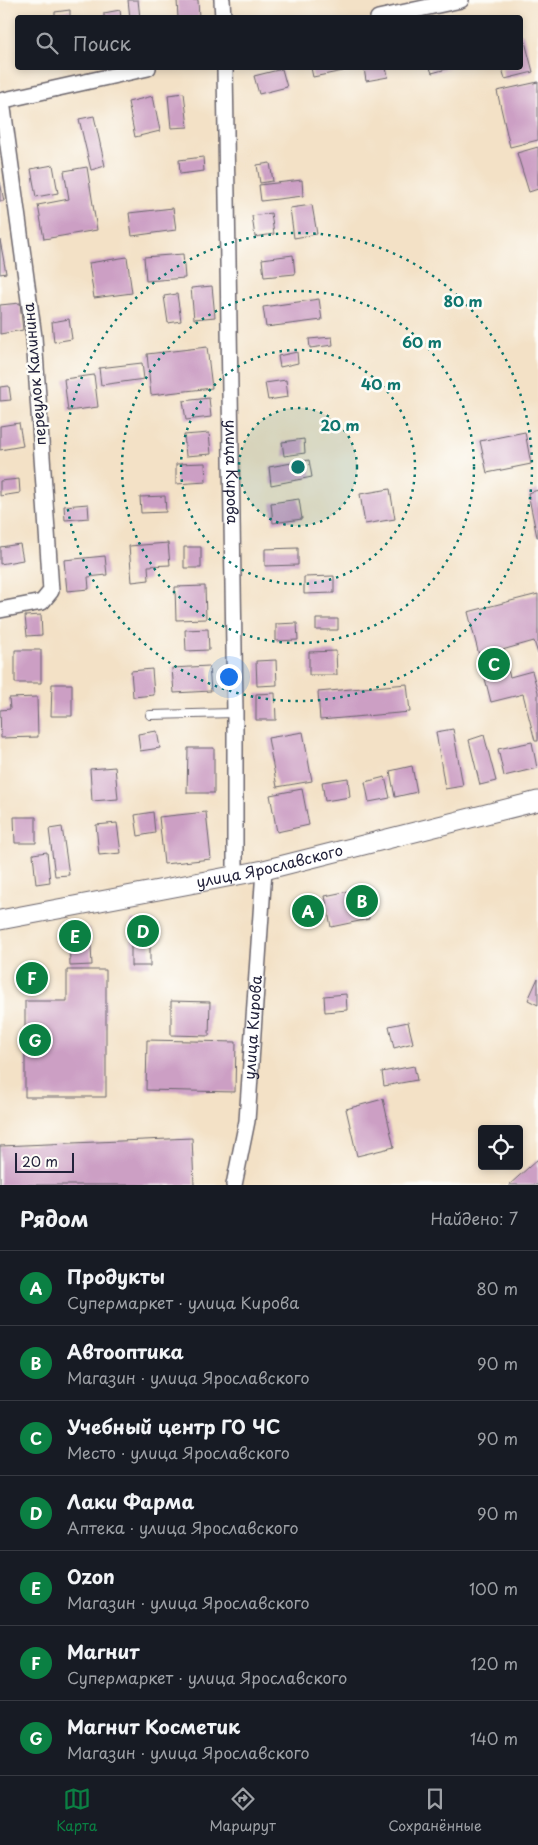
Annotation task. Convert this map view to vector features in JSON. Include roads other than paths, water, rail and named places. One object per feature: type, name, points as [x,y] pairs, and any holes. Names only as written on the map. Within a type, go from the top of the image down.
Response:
[{"type":"street","points":[[222,0],[223,15]]},
{"type":"street","points":[[392,15],[461,0]]},
{"type":"street","points":[[1,101],[139,70]]},
{"type":"street","name":"улица Кирова","points":[[225,70],[235,712],[235,877]]},
{"type":"street","name":"переулок Калинина","points":[[0,610],[42,602],[51,591],[34,337],[1,101]]},
{"type":"street","name":"улица Ярославского","points":[[0,920],[235,877],[538,801]]},
{"type":"street","name":"улица Кирова","points":[[234,1185],[247,1121],[264,870]]},
{"type":"lane","points":[[150,716],[235,712]]},
{"type":"place","name":"Учебный центр ГО ЧС","points":[[494,664]]},
{"type":"place","name":"Автооптика","points":[[362,901]]},
{"type":"place","name":"Продукты","points":[[308,911]]},
{"type":"place","name":"Лаки Фарма","points":[[143,931]]},
{"type":"place","name":"Ozon","points":[[75,936]]},
{"type":"place","name":"Магнит","points":[[32,978]]},
{"type":"place","name":"Магнит Косметик","points":[[35,1040]]}]
